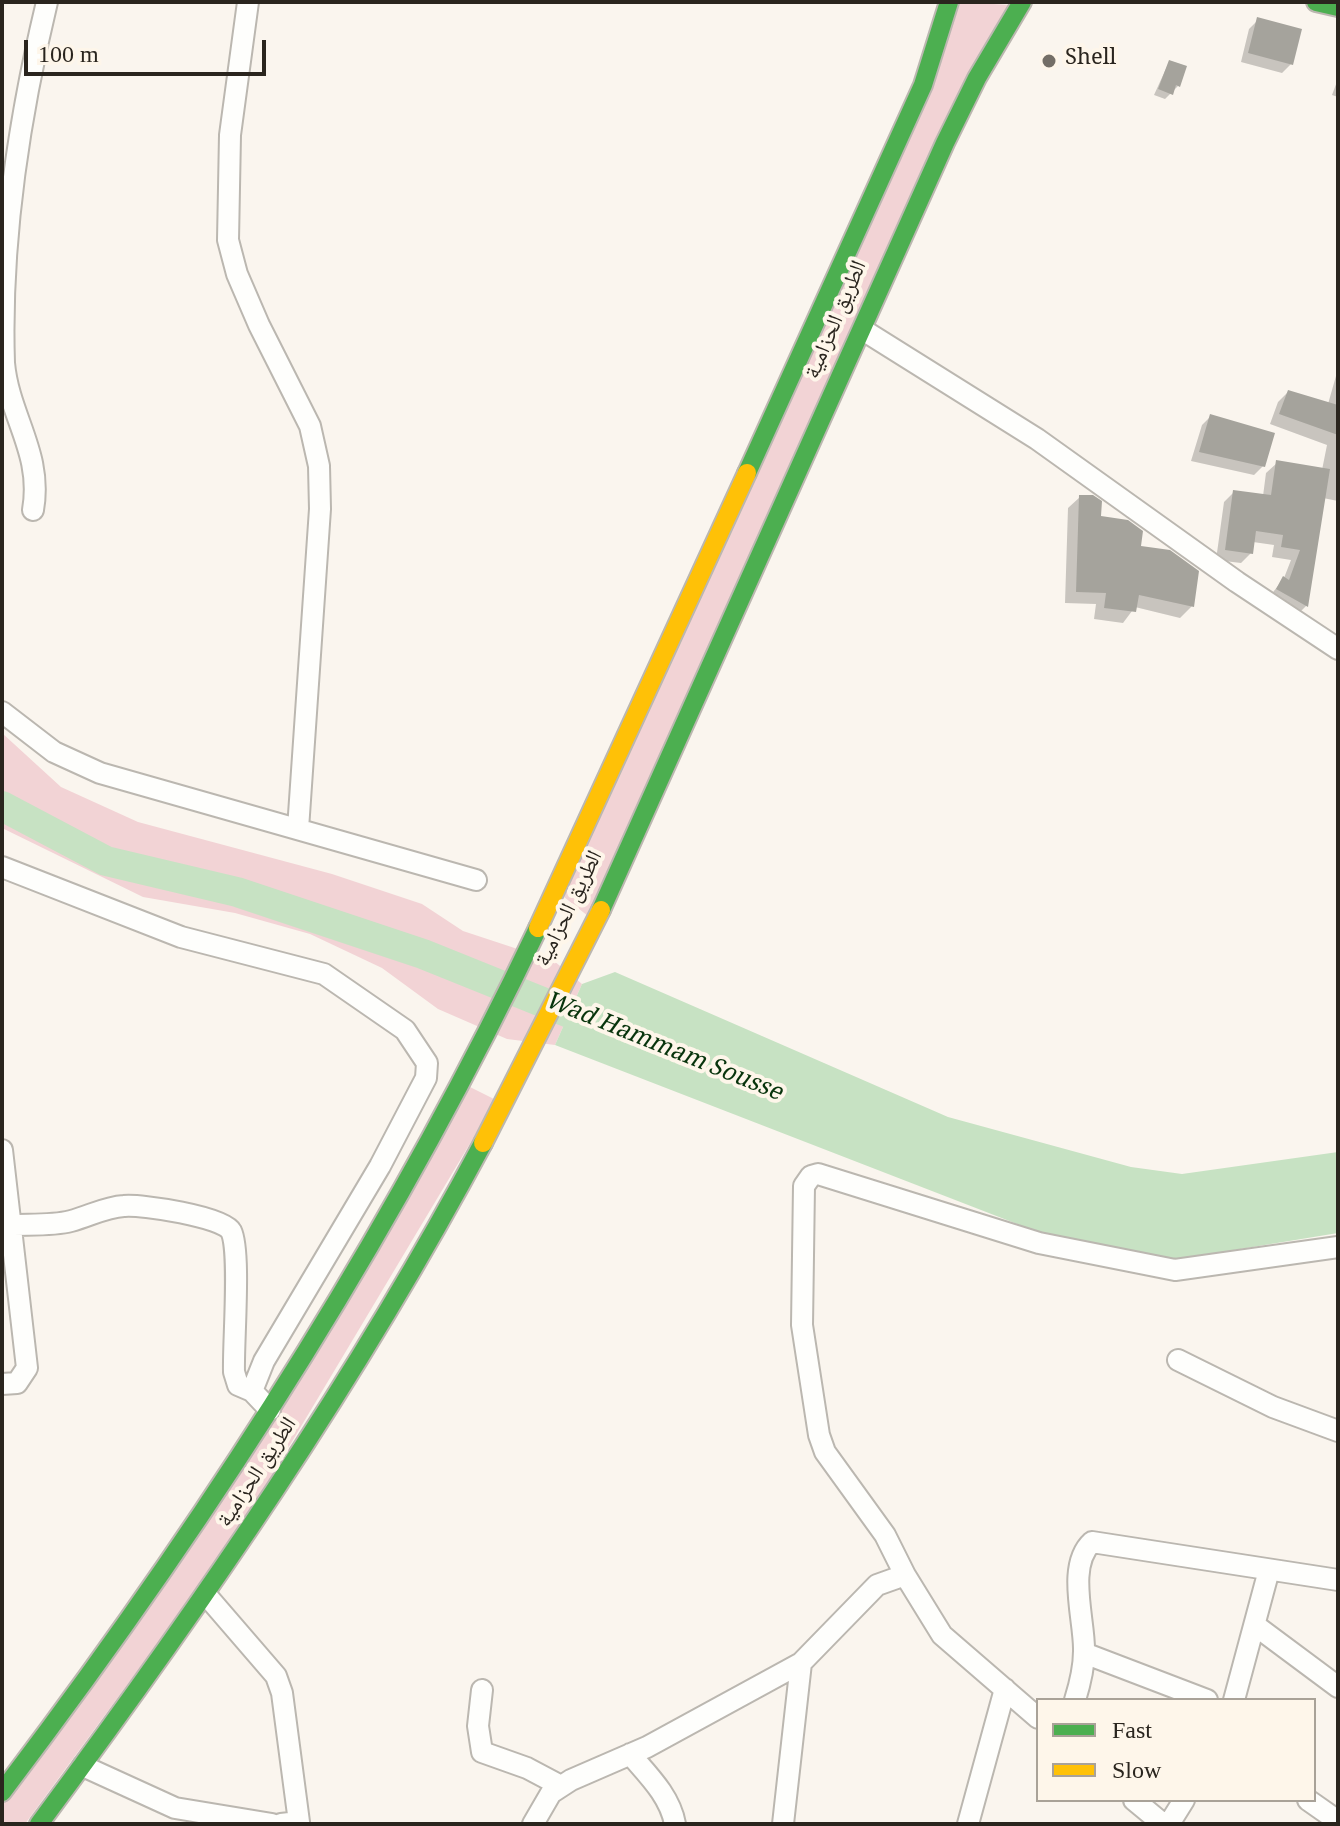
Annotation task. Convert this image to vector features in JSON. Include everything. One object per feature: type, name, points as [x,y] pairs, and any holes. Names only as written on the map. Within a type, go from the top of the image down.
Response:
[{"type":"main road","name":"الطريق الحزامية","points":[[2,1792],[205,1514],[307,1354],[394,1206],[551,904],[923,85],[949,2]]},
{"type":"main road","name":"الطريق الحزامية","points":[[39,1824],[250,1536],[375,1338],[505,1101],[595,923],[690,720],[951,130],[1022,2]]},
{"type":"main road","points":[[1316,2],[1338,7]]},
{"type":"street","points":[[33,510],[36,476],[4,364],[3,272],[9,203],[47,2]]},
{"type":"street","points":[[248,2],[230,135],[228,240],[237,274],[259,325],[310,426],[319,466],[320,509],[298,829]]},
{"type":"street","points":[[863,330],[1037,439],[1237,582],[1338,649]]},
{"type":"street","points":[[2,712],[54,752],[100,773],[476,880]]},
{"type":"street","points":[[2,867],[181,937],[324,974],[405,1030],[427,1063],[426,1078],[410,1110],[270,1350],[252,1391]]},
{"type":"street","points":[[2,1150],[27,1368],[17,1383],[2,1384]]},
{"type":"street","points":[[1036,1716],[942,1635],[905,1575],[885,1535],[825,1452],[819,1435],[802,1325],[804,1186],[811,1176],[818,1174],[1039,1243],[1175,1270],[1338,1247]]},
{"type":"street","points":[[10,1225],[70,1222],[98,1210],[127,1205],[199,1217],[226,1225],[231,1231],[234,1256],[234,1372],[238,1385],[252,1391],[270,1410]]},
{"type":"street","points":[[1178,1360],[1273,1407],[1338,1431]]},
{"type":"street","points":[[1075,1698],[1084,1653],[1079,1572],[1092,1542],[1338,1580]]},
{"type":"street","points":[[1235,1698],[1269,1570]]},
{"type":"street","points":[[533,1824],[551,1793],[561,1786],[630,1754],[801,1663],[877,1585],[905,1575]]},
{"type":"street","points":[[207,1596],[276,1676],[284,1705],[293,1823]]},
{"type":"street","points":[[1256,1626],[1338,1687]]},
{"type":"street","points":[[1084,1653],[1202,1698]]},
{"type":"street","points":[[783,1824],[801,1663]]},
{"type":"street","points":[[968,1824],[1005,1689]]},
{"type":"street","points":[[482,1690],[480,1750],[561,1786]]},
{"type":"street","points":[[630,1754],[663,1794],[675,1824]]},
{"type":"street","points":[[83,1766],[175,1808],[272,1824]]},
{"type":"street","points":[[1136,1802],[1163,1824]]},
{"type":"street","points":[[1169,1824],[1183,1802]]},
{"type":"street","points":[[1310,1802],[1334,1821]]},
{"type":"shaded area","points":[[958,2],[1011,5],[588,916],[564,897]]},
{"type":"shaded area","points":[[2,733],[61,787],[138,822],[332,874],[422,904],[463,931],[554,961],[582,984],[555,1045],[507,1039],[438,1009],[382,968],[310,934],[235,913],[143,897],[2,828]]},
{"type":"shaded area","points":[[470,1087],[496,1100],[232,1542],[25,1824],[2,1824],[2,1806]]},
{"type":"water","points":[[615,972],[948,1117],[1131,1167],[1182,1174],[1338,1152],[1338,1233],[1173,1260],[1043,1234],[555,1045],[582,984]]},
{"type":"building","points":[[1257,17],[1302,29],[1293,65],[1248,53]]},
{"type":"building","points":[[1169,60],[1187,66],[1180,87],[1176,85],[1173,95],[1158,89]]},
{"type":"building","points":[[1288,390],[1338,405],[1338,435],[1279,414]]},
{"type":"building","points":[[1210,414],[1275,433],[1265,467],[1199,452]]},
{"type":"building","points":[[1276,460],[1330,469],[1308,607],[1276,589],[1283,576],[1289,580],[1300,550],[1281,547],[1283,535],[1256,531],[1253,554],[1225,550],[1233,490],[1271,495]]},
{"type":"building","points":[[1079,495],[1093,495],[1102,501],[1101,516],[1128,520],[1143,531],[1141,546],[1170,550],[1199,571],[1194,607],[1139,595],[1136,612],[1104,608],[1106,593],[1076,592]]},
{"type":"waterway","name":"Wad Hammam Sousse","points":[[2,806],[106,861],[237,892],[423,954],[572,1014]]},
{"type":"traffic: fast","points":[[747,473],[923,85],[949,2]]},
{"type":"traffic: fast","points":[[601,910],[945,143],[977,78],[1022,2]]},
{"type":"traffic: fast","points":[[1316,2],[1338,7]]},
{"type":"traffic: fast","points":[[2,1792],[152,1586],[292,1374],[422,1155],[538,928]]},
{"type":"traffic: fast","points":[[39,1824],[159,1659],[274,1492],[382,1320],[483,1143]]},
{"type":"traffic: slow","points":[[538,928],[747,473]]},
{"type":"traffic: slow","points":[[483,1143],[601,910]]},
{"type":"place","name":"Shell","points":[[1049,61]]}]
